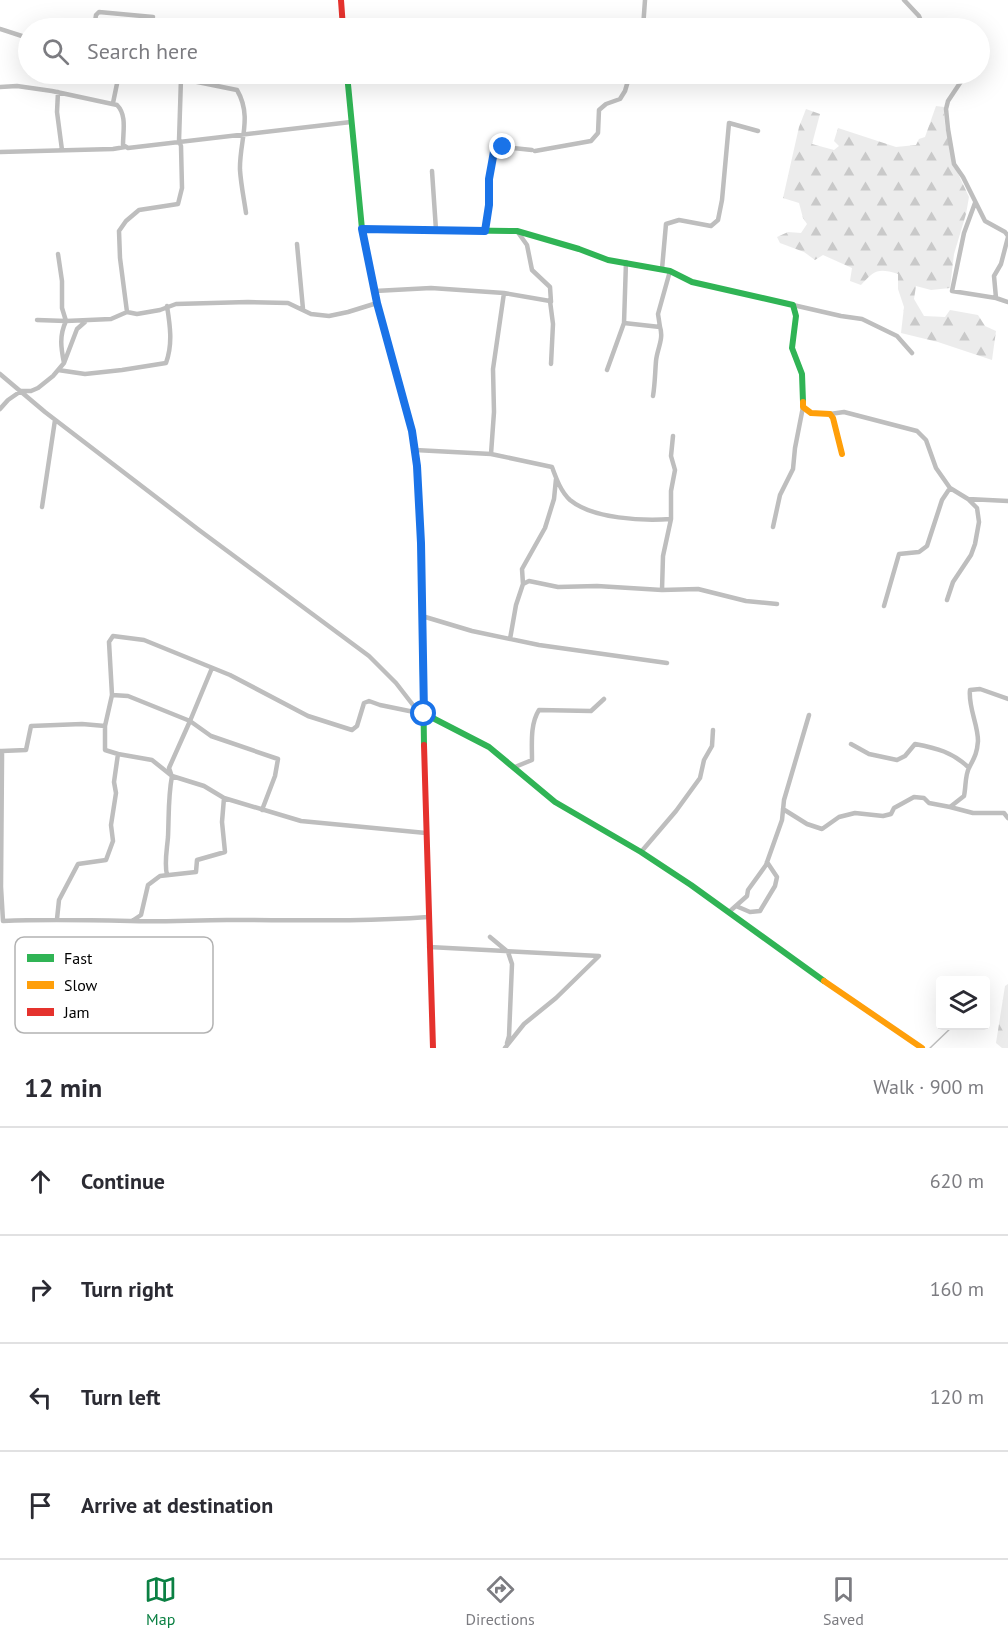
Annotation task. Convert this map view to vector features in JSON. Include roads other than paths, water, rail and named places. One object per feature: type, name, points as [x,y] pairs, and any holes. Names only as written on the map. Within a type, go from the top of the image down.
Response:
[{"type":"street","points":[[341,0],[342,18]]},
{"type":"street","points":[[644,18],[645,0]]},
{"type":"street","points":[[904,0],[920,18]]},
{"type":"street","points":[[96,18],[99,12],[153,17]]},
{"type":"street","points":[[0,29],[18,35]]},
{"type":"street","points":[[112,103],[117,84]]},
{"type":"street","points":[[127,312],[119,231],[126,221],[139,210],[178,204],[182,188],[179,141],[181,84]]},
{"type":"street","points":[[209,84],[237,90],[242,99],[246,116],[240,170],[246,213]]},
{"type":"street","points":[[348,84],[362,229],[377,303],[412,431],[420,501],[423,716],[433,1048]]},
{"type":"street","points":[[485,231],[489,205],[489,179],[495,146],[533,150],[591,141],[598,133],[600,110],[606,104],[621,99],[628,84]]},
{"type":"street","points":[[960,84],[948,101],[948,129],[954,164],[985,221],[1005,232],[1008,237],[1001,264],[994,276],[996,298]]},
{"type":"street","points":[[0,87],[17,86],[112,103],[120,108],[122,113],[123,145],[125,147]]},
{"type":"street","points":[[58,92],[57,112],[62,150]]},
{"type":"street","points":[[0,152],[113,149],[244,136],[351,122]]},
{"type":"street","points":[[662,269],[666,224],[679,220],[711,226],[718,220],[729,123],[758,131]]},
{"type":"street","points":[[432,171],[436,231]]},
{"type":"street","points":[[976,203],[964,233],[952,291],[1008,302]]},
{"type":"street","points":[[362,229],[517,231],[608,260],[670,271],[692,282],[862,319],[897,336],[912,353]]},
{"type":"street","points":[[517,231],[527,245],[532,270],[550,287],[553,324],[551,364]]},
{"type":"street","points":[[297,244],[303,309]]},
{"type":"street","points":[[58,254],[63,281],[62,308],[66,321],[61,331],[64,363]]},
{"type":"street","points":[[607,369],[624,323],[626,262]]},
{"type":"street","points":[[653,396],[656,361],[662,335],[658,314],[670,271]]},
{"type":"street","points":[[375,291],[431,288],[504,293],[542,298],[551,302]]},
{"type":"street","points":[[491,454],[494,369],[504,293]]},
{"type":"street","points":[[37,320],[111,319],[127,312],[137,314],[160,310],[176,304],[248,302],[288,303],[311,314],[329,316],[377,303]]},
{"type":"street","points":[[773,527],[780,495],[794,469],[795,448],[803,407],[802,374],[792,348],[796,316],[794,304]]},
{"type":"street","points":[[58,370],[85,374],[166,363],[170,353],[168,306]]},
{"type":"street","points":[[0,410],[8,400],[21,391],[38,388],[58,370],[64,363],[77,329],[87,321]]},
{"type":"street","points":[[624,323],[660,327]]},
{"type":"street","points":[[0,374],[55,420],[369,656],[396,682],[423,716]]},
{"type":"street","points":[[803,407],[811,413],[844,412],[917,431],[926,440],[936,468],[950,489],[968,499],[977,508],[979,522],[975,544],[971,555],[953,582],[947,600]]},
{"type":"street","points":[[830,414],[842,454]]},
{"type":"street","points":[[42,507],[55,420]]},
{"type":"street","points":[[662,590],[663,556],[671,519],[670,491],[675,470],[671,456],[673,435]]},
{"type":"street","points":[[415,450],[491,454],[552,467],[568,499],[587,508],[610,516],[645,521],[671,519]]},
{"type":"street","points":[[510,639],[516,605],[524,584],[522,569],[545,528],[554,499],[556,479]]},
{"type":"street","points":[[884,606],[898,554],[919,552],[927,546],[942,500],[950,489]]},
{"type":"street","points":[[968,499],[1008,501]]},
{"type":"street","points":[[524,584],[529,581],[558,587],[597,586],[698,590],[746,601],[777,604]]},
{"type":"street","points":[[422,616],[472,631],[510,639],[666,663]]},
{"type":"street","points":[[426,833],[301,821],[224,798],[204,786],[172,776],[152,760],[105,750],[105,726],[112,695],[109,642],[113,636],[144,640],[230,675],[308,716],[352,730],[357,726],[363,703],[369,701],[423,716],[489,747],[555,802],[641,852],[922,1048]]},
{"type":"street","points":[[167,875],[168,795],[172,776],[169,768],[212,668]]},
{"type":"street","points":[[950,807],[964,796],[969,768],[974,762],[978,741],[973,708],[969,701],[970,690],[980,688],[1008,699]]},
{"type":"street","points":[[112,695],[128,696],[190,721],[211,736],[278,759],[275,776],[262,810]]},
{"type":"street","points":[[515,767],[532,760],[532,738],[539,710],[591,711],[604,699]]},
{"type":"street","points":[[729,912],[747,896],[748,890],[767,862],[782,820],[808,715]]},
{"type":"street","points":[[105,726],[82,724],[31,726],[26,750],[1,751],[3,921],[57,919],[70,921],[86,919],[326,921],[428,917]]},
{"type":"street","points":[[641,852],[676,811],[699,778],[704,760],[712,746],[713,730]]},
{"type":"street","points":[[851,744],[869,754],[897,760],[905,756],[915,744],[931,747],[959,758],[969,768]]},
{"type":"street","points":[[57,919],[60,900],[78,864],[106,860],[113,840],[111,825],[116,793],[114,782],[118,754]]},
{"type":"street","points":[[783,809],[807,824],[822,829],[839,818],[855,813],[882,816],[891,814],[894,808],[914,797],[924,798],[929,803],[973,813],[991,815],[1004,813],[1008,818]]},
{"type":"street","points":[[132,921],[141,915],[148,885],[159,876],[196,872],[197,860],[225,852],[222,822],[224,798]]},
{"type":"street","points":[[736,906],[750,912],[760,910],[775,886],[777,877],[767,862]]},
{"type":"street","points":[[490,937],[508,952],[512,964],[509,1035],[505,1047]]},
{"type":"street","points":[[429,947],[599,956],[556,998],[524,1024],[505,1047]]},
{"type":"waterway","points":[[930,1048],[949,1030]]}]
